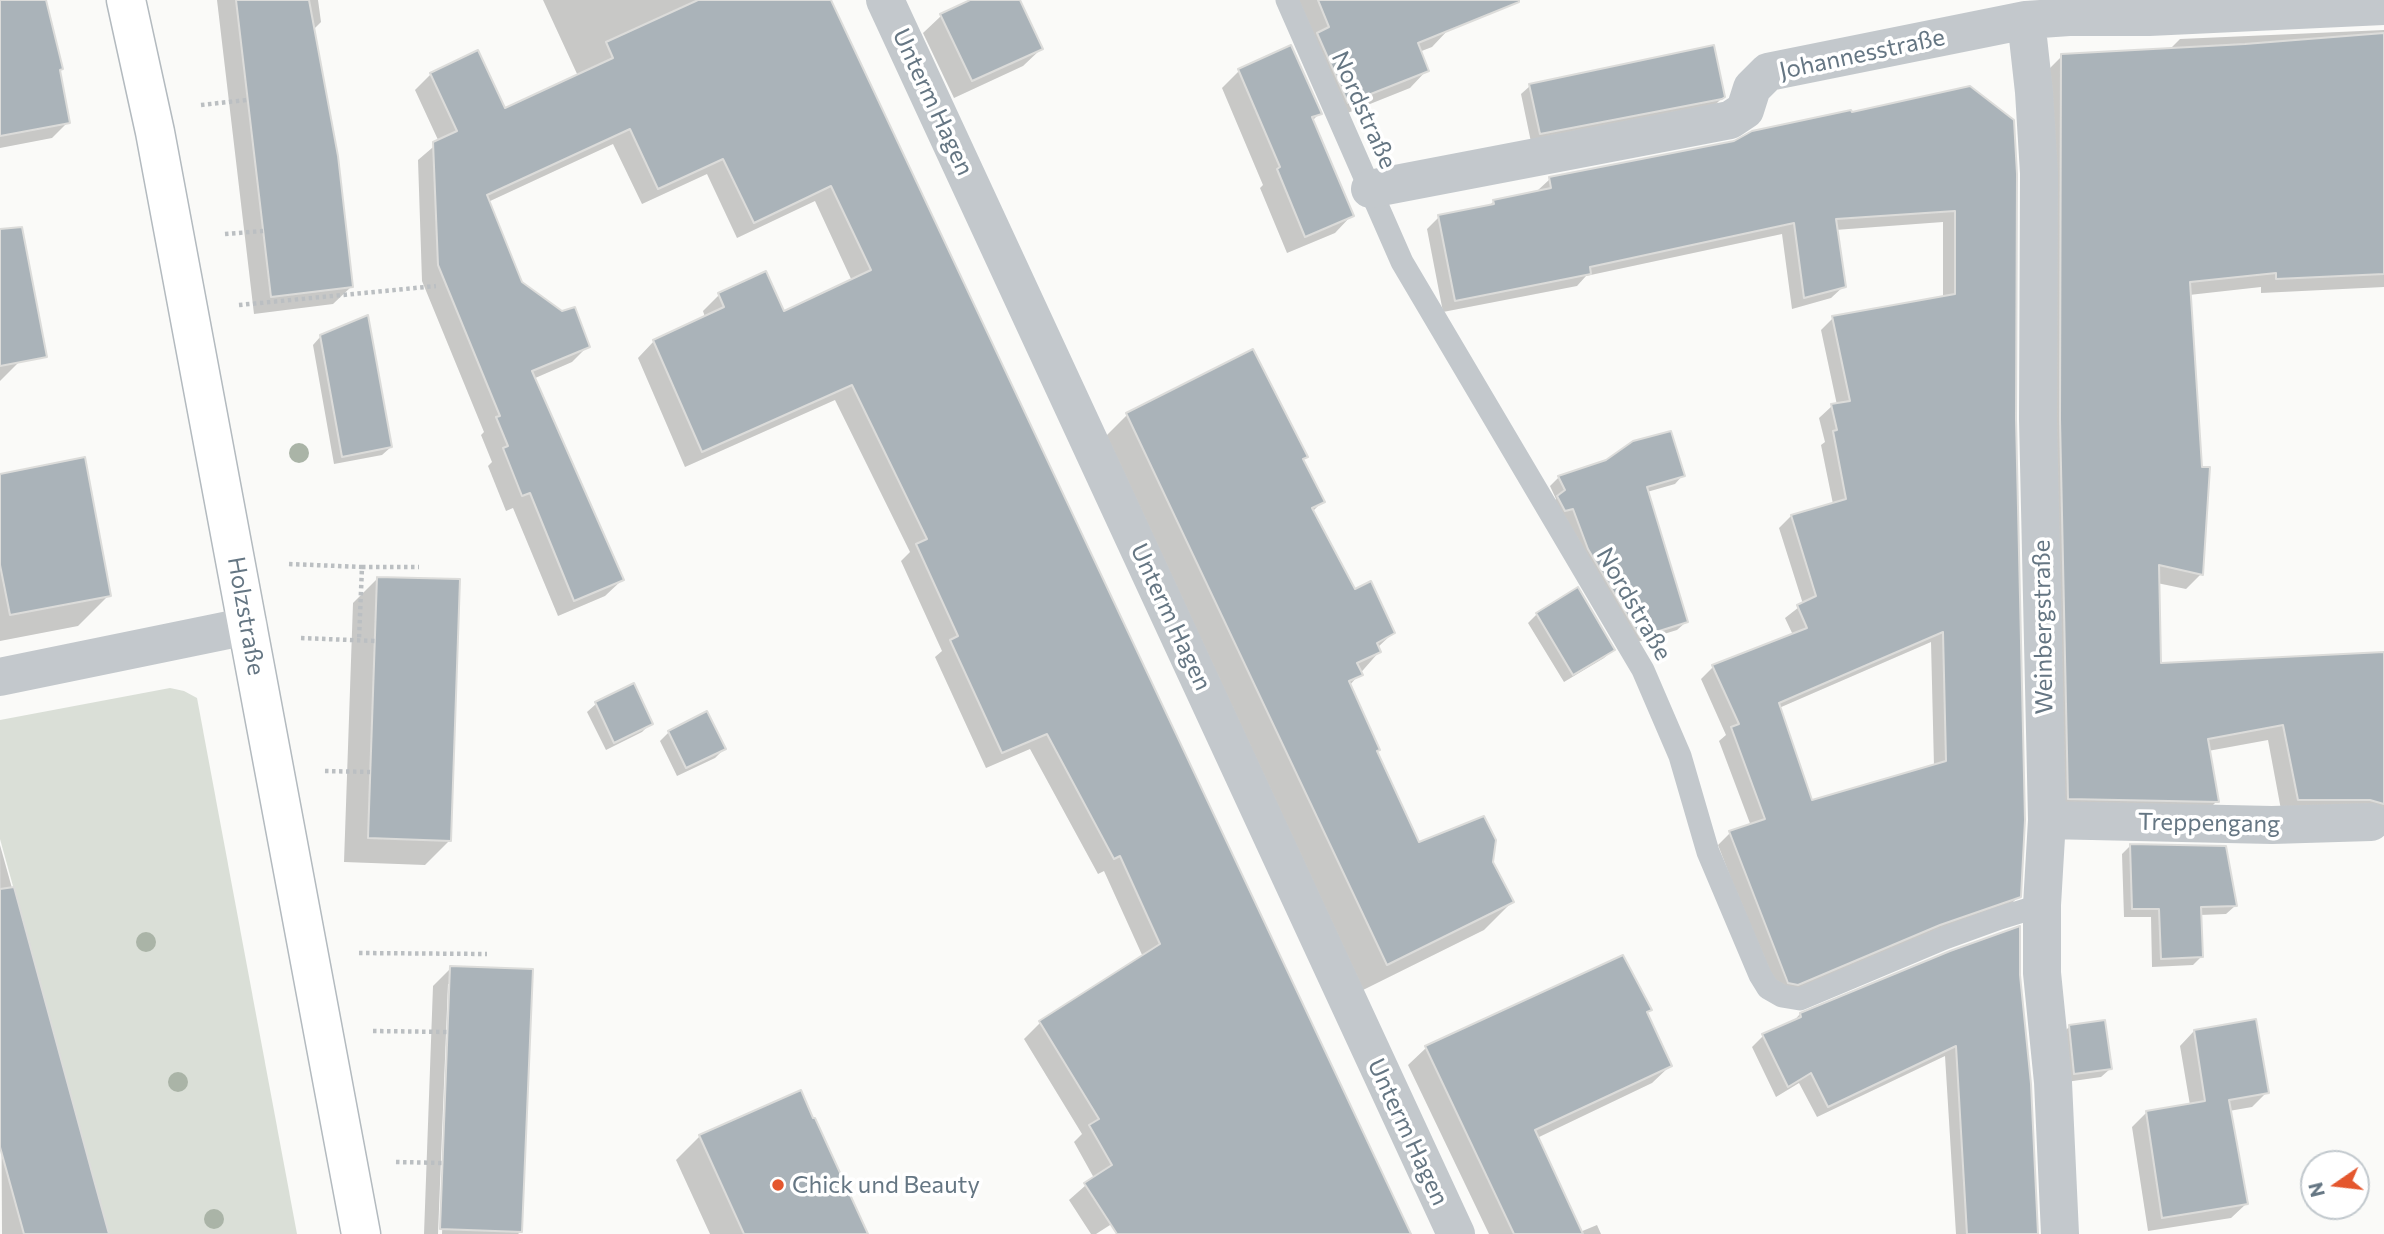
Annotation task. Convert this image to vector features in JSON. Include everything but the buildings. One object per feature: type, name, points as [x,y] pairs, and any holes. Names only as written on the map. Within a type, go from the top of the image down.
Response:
[{"type":"street","name":"Holzstraße","points":[[126,0],[155,132],[361,1234]]},
{"type":"street","name":"Unterm Hagen","points":[[885,0],[1456,1234]]},
{"type":"street","name":"Johannesstraße","points":[[1370,189],[1730,120],[1745,110],[1752,88],[1768,72],[2026,20],[2068,8],[2149,17],[2306,5],[2384,6]]},
{"type":"street","name":"Weinbergstraße","points":[[2026,20],[2039,173],[2038,419],[2047,820],[2042,905],[2042,973],[2053,1082],[2060,1234]]},
{"type":"street","points":[[0,677],[248,626]]},
{"type":"street","name":"Treppengang","points":[[2047,820],[2273,825],[2371,822]]},
{"type":"lane","name":"Nordstraße","points":[[1287,0],[1402,262],[1643,670],[1680,756],[1708,852],[1768,988],[1782,996],[1800,999],[1945,938],[2042,905]]},
{"type":"path","points":[[201,105],[247,100]]},
{"type":"path","points":[[225,234],[263,231]]},
{"type":"path","points":[[239,305],[436,286]]},
{"type":"path","points":[[289,564],[419,567]]},
{"type":"path","points":[[359,640],[362,567]]},
{"type":"path","points":[[302,638],[375,640]]},
{"type":"path","points":[[325,771],[370,772]]},
{"type":"path","points":[[358,953],[487,954]]},
{"type":"path","points":[[372,1031],[448,1032]]},
{"type":"path","points":[[396,1162],[443,1163]]},
{"type":"shaded area","points":[[170,688],[197,698],[297,1234],[109,1234],[0,839],[0,720]]},
{"type":"place","name":"Chick und Beauty","points":[[778,1185]]}]
